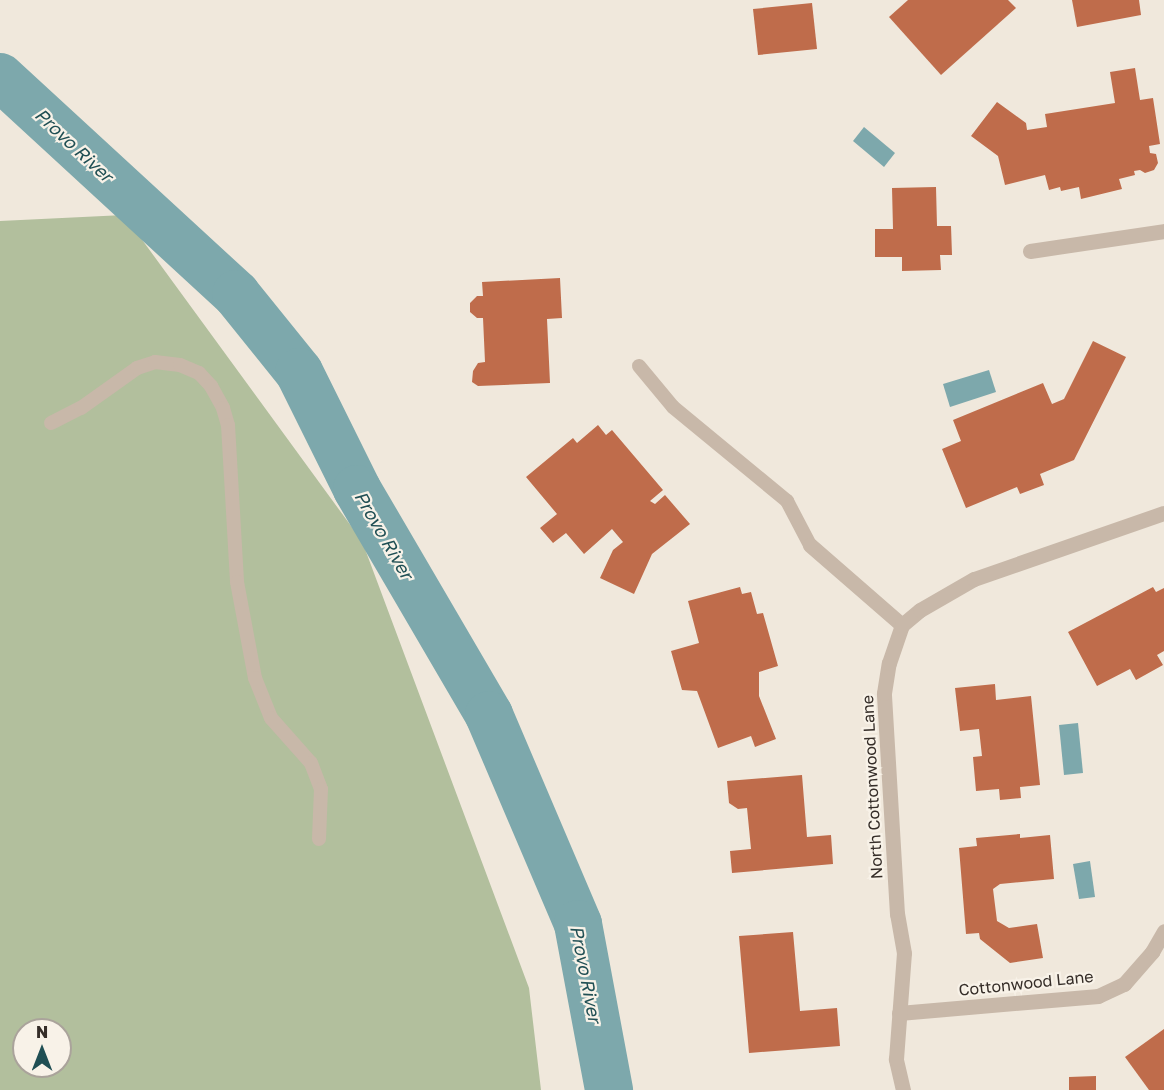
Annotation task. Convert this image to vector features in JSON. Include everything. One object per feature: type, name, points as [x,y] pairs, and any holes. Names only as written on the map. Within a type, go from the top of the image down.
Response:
[{"type":"street","points":[[1030,251],[1164,231]]},
{"type":"street","points":[[810,545],[902,625],[920,610],[974,579],[1164,513]]},
{"type":"street","name":"North Cottonwood Lane","points":[[902,625],[889,663],[884,693],[897,914],[904,953],[896,1059],[903,1090]]},
{"type":"street","name":"Cottonwood Lane","points":[[899,1014],[1098,996],[1124,984],[1152,952],[1164,931]]},
{"type":"lane","points":[[51,423],[81,408],[137,368],[155,362],[180,365],[199,373],[211,386],[228,425],[237,582],[255,678],[271,718],[311,763],[321,789],[319,839]]},
{"type":"lane","points":[[639,366],[673,407],[787,501],[810,545]]},
{"type":"green space","points":[[124,215],[362,541],[529,988],[541,1090],[0,1090],[0,221]]},
{"type":"water","points":[[864,127],[895,153],[884,167],[853,141]]},
{"type":"water","points":[[989,370],[996,392],[950,407],[943,384]]},
{"type":"water","points":[[1078,723],[1083,773],[1064,775],[1059,725]]},
{"type":"water","points":[[1090,861],[1095,897],[1079,899],[1073,864]]},
{"type":"building","points":[[908,0],[1008,0],[1016,8],[941,75],[889,17]]},
{"type":"building","points":[[1072,0],[1139,0],[1141,15],[1077,27]]},
{"type":"building","points":[[812,3],[817,49],[758,55],[753,9]]},
{"type":"building","points":[[1135,68],[1140,100],[1153,98],[1160,144],[1149,146],[1150,153],[1156,154],[1158,163],[1154,170],[1145,173],[1140,170],[1134,171],[1135,175],[1119,179],[1122,189],[1081,199],[1079,187],[1061,191],[1060,187],[1049,190],[1045,175],[1005,185],[998,156],[971,136],[997,102],[1026,123],[1027,130],[1047,127],[1045,114],[1115,103],[1110,72]]},
{"type":"building","points":[[936,187],[937,226],[951,226],[952,255],[940,255],[941,270],[902,271],[902,257],[875,257],[875,229],[893,229],[892,188]]},
{"type":"building","points":[[560,278],[562,318],[547,319],[550,383],[478,386],[472,382],[473,371],[478,363],[485,362],[483,318],[477,318],[470,312],[470,303],[477,296],[483,296],[482,282]]},
{"type":"building","points":[[1093,341],[1126,357],[1074,460],[1040,474],[1044,485],[1020,494],[1017,487],[966,508],[942,449],[961,441],[953,420],[1043,383],[1052,404],[1064,399]]},
{"type":"building","points":[[598,425],[606,435],[612,430],[663,490],[650,501],[655,504],[665,495],[690,524],[652,554],[634,594],[600,578],[613,550],[623,542],[612,529],[584,554],[566,533],[553,543],[540,528],[557,514],[526,477],[573,438],[577,443]]},
{"type":"building","points":[[740,587],[742,594],[751,592],[757,614],[763,613],[778,666],[759,672],[759,696],[776,739],[755,747],[751,736],[718,748],[697,691],[682,690],[671,651],[699,643],[688,601]]},
{"type":"building","points":[[1153,587],[1156,592],[1164,588],[1164,651],[1157,655],[1163,665],[1136,680],[1130,669],[1097,686],[1068,632]]},
{"type":"building","points":[[995,684],[996,700],[1031,696],[1040,785],[1020,787],[1021,798],[1000,800],[999,789],[976,791],[973,757],[982,756],[979,729],[960,731],[955,688]]},
{"type":"building","points":[[802,775],[807,837],[831,835],[833,864],[732,873],[730,851],[751,849],[747,808],[738,809],[729,803],[727,781]]},
{"type":"building","points":[[1020,834],[1020,838],[1050,835],[1054,879],[1000,884],[993,889],[997,921],[1009,928],[1037,924],[1043,958],[1010,963],[980,939],[979,933],[966,934],[959,848],[977,846],[976,838]]},
{"type":"building","points":[[793,932],[800,1011],[837,1008],[840,1046],[749,1053],[739,936]]},
{"type":"building","points":[[1164,1029],[1164,1090],[1149,1090],[1125,1057]]},
{"type":"building","points":[[1096,1076],[1096,1090],[1069,1090],[1069,1077]]},
{"type":"waterway","name":"Provo River","points":[[0,77],[236,294],[299,372],[357,489],[489,715],[578,924],[609,1090]]}]
